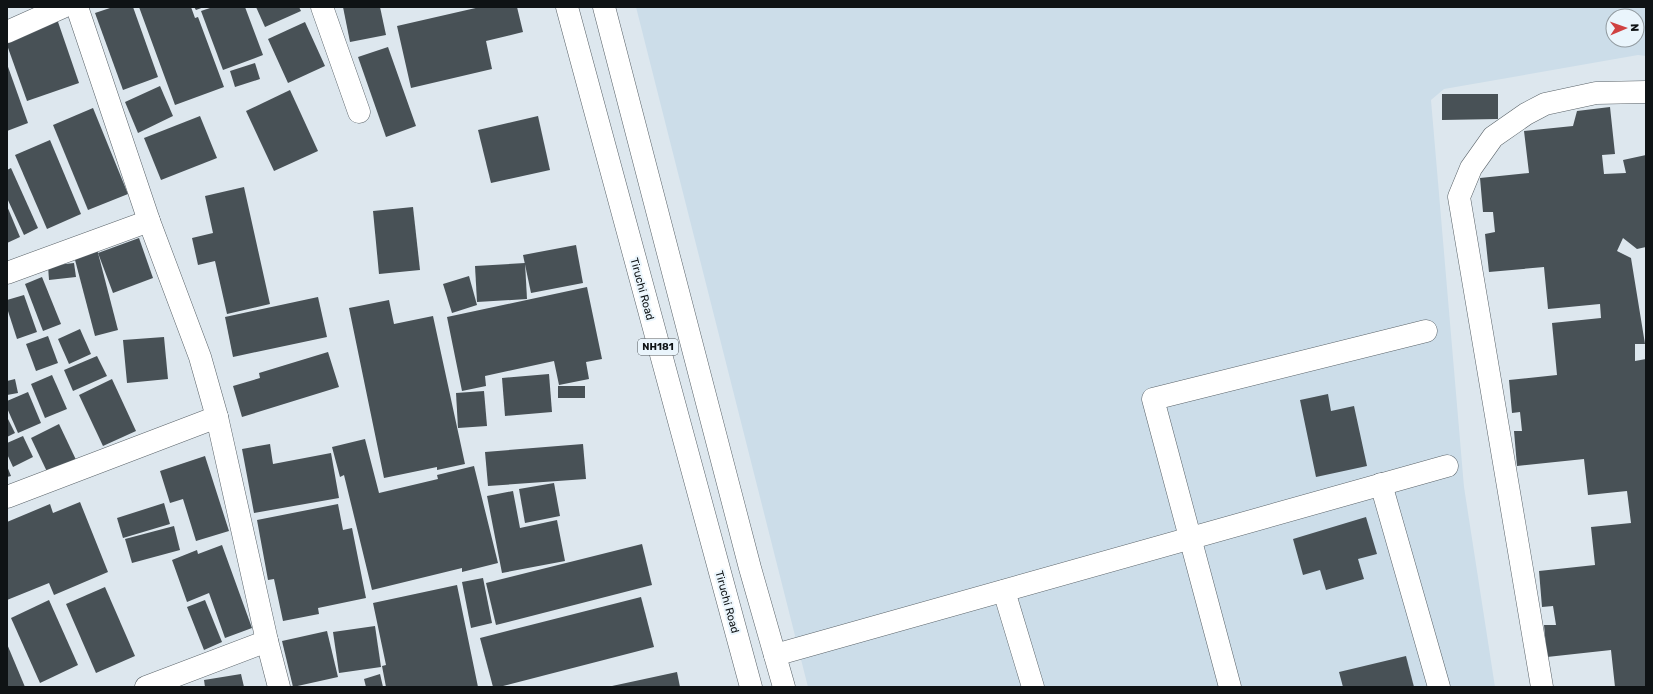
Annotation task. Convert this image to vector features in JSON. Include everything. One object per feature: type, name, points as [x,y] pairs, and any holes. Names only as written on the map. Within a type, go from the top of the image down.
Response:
[{"type":"main road","points":[[7,32],[63,7]]},
{"type":"main road","points":[[77,7],[149,222],[200,357],[217,417],[266,641],[279,687]]},
{"type":"main road","points":[[322,7],[359,112]]},
{"type":"main road","name":"Tiruchi Road","points":[[567,7],[751,687]]},
{"type":"main road","name":"NH181","points":[[604,7],[650,187],[784,687]]},
{"type":"main road","points":[[1542,687],[1459,198],[1471,168],[1493,137],[1526,114],[1545,104],[1596,93],[1646,92]]},
{"type":"main road","points":[[7,273],[149,222]]},
{"type":"main road","points":[[1230,687],[1153,399],[1426,331]]},
{"type":"main road","points":[[7,497],[217,417]]},
{"type":"main road","points":[[775,656],[1447,466]]},
{"type":"main road","points":[[1381,484],[1439,687]]},
{"type":"main road","points":[[1004,591],[1033,687]]},
{"type":"main road","points":[[146,687],[266,641]]},
{"type":"shaded area","points":[[636,7],[1646,7],[1646,56],[1638,55],[1444,89],[1431,100],[1464,487],[1495,687],[808,687]]},
{"type":"building","points":[[113,7],[133,7],[158,77],[123,90],[95,13]]},
{"type":"building","points":[[139,7],[191,7],[195,18],[198,17],[224,87],[175,105]]},
{"type":"building","points":[[194,7],[204,7],[196,10]]},
{"type":"building","points":[[213,7],[245,7],[263,55],[223,70],[201,11]]},
{"type":"building","points":[[256,7],[299,7],[301,11],[265,27]]},
{"type":"building","points":[[343,7],[380,7],[386,35],[350,42]]},
{"type":"building","points":[[480,7],[517,7],[523,32],[486,41],[492,69],[411,88],[397,26]]},
{"type":"building","points":[[57,19],[79,83],[27,101],[7,45],[7,37]]},
{"type":"building","points":[[305,22],[325,66],[288,83],[268,39]]},
{"type":"building","points":[[388,47],[416,126],[386,137],[358,57]]},
{"type":"building","points":[[255,63],[260,79],[235,87],[230,71]]},
{"type":"building","points":[[7,64],[28,123],[7,131]]},
{"type":"building","points":[[160,86],[173,116],[138,133],[125,102]]},
{"type":"building","points":[[290,90],[318,151],[274,171],[246,111]]},
{"type":"building","points":[[1442,94],[1498,94],[1498,119],[1442,120]]},
{"type":"building","points":[[1610,107],[1615,154],[1602,155],[1604,174],[1626,173],[1623,160],[1646,155],[1646,247],[1637,249],[1623,238],[1617,251],[1631,258],[1645,344],[1635,344],[1635,361],[1646,359],[1646,687],[1615,687],[1611,650],[1547,657],[1544,625],[1556,625],[1553,606],[1542,607],[1539,571],[1595,565],[1591,527],[1631,523],[1627,491],[1588,495],[1584,459],[1517,466],[1514,431],[1522,431],[1520,412],[1512,413],[1509,380],[1557,375],[1552,323],[1601,318],[1600,304],[1548,309],[1544,267],[1489,272],[1485,234],[1495,232],[1493,212],[1483,212],[1480,178],[1529,173],[1524,131],[1573,126],[1577,111]]},
{"type":"building","points":[[93,108],[128,194],[88,210],[53,125]]},
{"type":"building","points":[[200,116],[217,158],[161,180],[144,138]]},
{"type":"building","points":[[538,116],[550,170],[491,183],[478,130]]},
{"type":"building","points":[[50,140],[81,214],[47,229],[15,155]]},
{"type":"building","points":[[11,168],[38,228],[24,235],[7,198],[7,170]]},
{"type":"building","points":[[244,187],[270,304],[227,314],[215,261],[198,265],[192,238],[213,233],[205,196]]},
{"type":"building","points":[[7,206],[20,237],[7,243]]},
{"type":"building","points":[[413,207],[420,270],[379,274],[373,211]]},
{"type":"building","points":[[139,238],[153,278],[113,293],[98,253]]},
{"type":"building","points":[[576,245],[583,283],[531,293],[523,255]]},
{"type":"building","points":[[97,249],[118,330],[95,336],[74,256]]},
{"type":"building","points":[[74,263],[76,277],[49,280],[48,266]]},
{"type":"building","points":[[525,263],[527,299],[477,302],[475,266]]},
{"type":"building","points":[[469,276],[477,305],[452,313],[443,284]]},
{"type":"building","points":[[42,277],[61,324],[43,331],[25,284]]},
{"type":"building","points":[[587,287],[602,359],[586,362],[589,379],[559,385],[554,361],[485,376],[486,386],[462,391],[447,317]]},
{"type":"building","points":[[24,295],[37,332],[17,339],[7,308],[7,300]]},
{"type":"building","points":[[318,297],[327,337],[233,357],[225,317]]},
{"type":"building","points":[[389,300],[394,324],[433,316],[465,464],[437,470],[437,467],[384,478],[349,308]]},
{"type":"building","points":[[80,329],[91,354],[69,364],[58,339]]},
{"type":"building","points":[[48,336],[58,363],[36,371],[26,344]]},
{"type":"building","points":[[164,337],[168,379],[127,383],[123,340]]},
{"type":"building","points":[[328,352],[339,387],[242,417],[233,386],[260,378],[259,373]]},
{"type":"building","points":[[97,356],[107,376],[73,391],[64,370]]},
{"type":"building","points":[[549,374],[552,412],[505,416],[502,378]]},
{"type":"building","points":[[52,375],[67,409],[45,418],[31,384]]},
{"type":"building","points":[[15,379],[18,393],[7,395],[7,381]]},
{"type":"building","points":[[112,379],[136,431],[103,446],[79,395]]},
{"type":"building","points":[[558,386],[585,386],[585,398],[558,398]]},
{"type":"building","points":[[484,391],[487,426],[458,428],[456,393]]},
{"type":"building","points":[[28,392],[41,423],[18,433],[7,408],[7,401]]},
{"type":"building","points":[[1328,394],[1331,411],[1354,406],[1367,466],[1316,477],[1300,400]]},
{"type":"building","points":[[7,417],[15,433],[7,437]]},
{"type":"building","points":[[59,424],[78,464],[50,478],[31,438]]},
{"type":"building","points":[[23,436],[33,457],[13,467],[7,454],[7,443]]},
{"type":"building","points":[[365,439],[379,493],[438,479],[437,475],[474,466],[498,563],[462,572],[462,568],[372,590],[344,475],[340,477],[332,447]]},
{"type":"building","points":[[270,444],[273,464],[331,453],[339,498],[254,513],[242,449]]},
{"type":"building","points":[[583,444],[586,479],[488,486],[485,452]]},
{"type":"building","points":[[205,456],[229,531],[196,541],[183,499],[170,503],[160,471]]},
{"type":"building","points":[[7,466],[11,476],[7,477]]},
{"type":"building","points":[[554,483],[560,516],[525,523],[519,489]]},
{"type":"building","points":[[513,491],[520,528],[557,520],[565,561],[502,573],[487,496]]},
{"type":"building","points":[[80,502],[108,572],[54,595],[49,583],[7,600],[7,522],[50,504],[53,513]]},
{"type":"building","points":[[164,503],[170,524],[123,538],[117,518]]},
{"type":"building","points":[[338,504],[343,530],[352,528],[366,598],[318,608],[319,614],[283,621],[274,579],[268,580],[257,520]]},
{"type":"building","points":[[1366,517],[1377,554],[1358,559],[1364,579],[1326,590],[1320,570],[1303,575],[1293,539]]},
{"type":"building","points":[[174,526],[180,550],[132,563],[125,539]]},
{"type":"building","points":[[642,544],[652,585],[496,625],[486,583]]},
{"type":"building","points":[[222,545],[252,628],[225,638],[209,593],[187,602],[172,560],[197,550],[198,554]]},
{"type":"building","points":[[483,578],[492,623],[471,628],[462,582]]},
{"type":"building","points":[[457,585],[478,687],[386,687],[382,666],[386,665],[373,603]]},
{"type":"building","points":[[105,587],[135,656],[96,673],[66,604]]},
{"type":"building","points":[[641,597],[654,647],[499,687],[493,687],[480,638]]},
{"type":"building","points":[[49,600],[78,665],[40,683],[11,618]]},
{"type":"building","points":[[205,600],[222,642],[204,650],[187,607]]},
{"type":"building","points":[[375,626],[381,667],[339,673],[333,632]]},
{"type":"building","points":[[327,631],[338,677],[293,687],[282,641]]},
{"type":"building","points":[[7,644],[25,687],[7,687]]},
{"type":"building","points":[[1406,656],[1414,687],[1343,687],[1339,672]]},
{"type":"building","points":[[677,672],[680,687],[612,686]]},
{"type":"building","points":[[241,674],[244,687],[205,687],[204,680]]},
{"type":"building","points":[[380,674],[383,687],[366,687],[364,679]]}]
